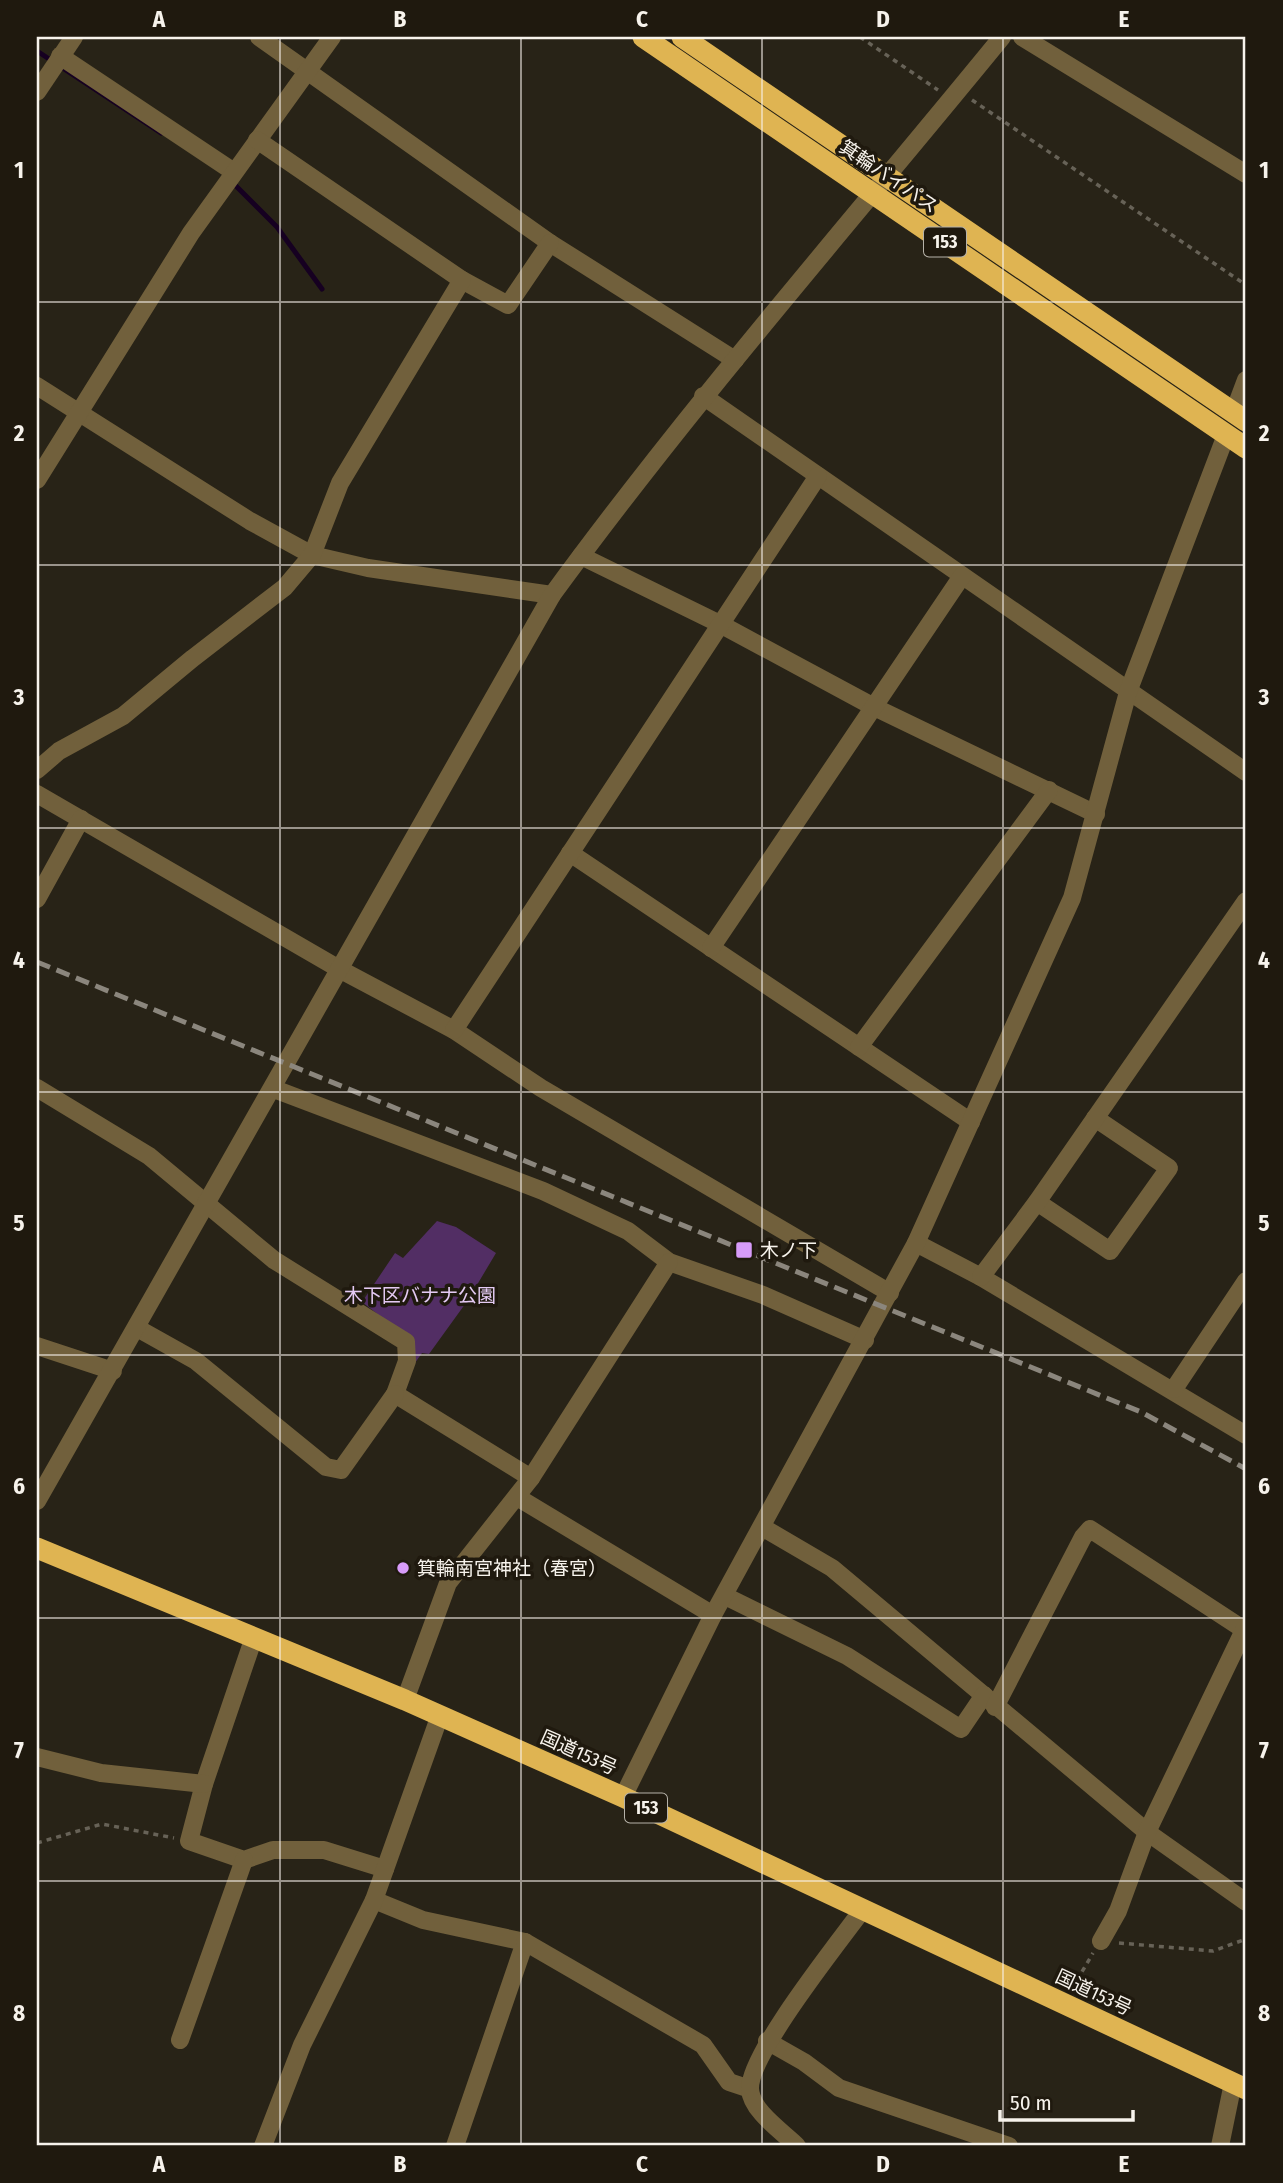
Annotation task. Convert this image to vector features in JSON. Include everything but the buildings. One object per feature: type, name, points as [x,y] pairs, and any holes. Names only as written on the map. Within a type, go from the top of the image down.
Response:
[{"type":"highway","name":"箕輪バイパス","points":[[643,37],[1246,449]]},
{"type":"highway","name":"箕輪バイパス","points":[[682,37],[1240,416]]},
{"type":"highway","name":"国道153号","points":[[37,1548],[440,1715],[623,1797],[1240,2086]]},
{"type":"street","points":[[37,92],[74,37]]},
{"type":"street","points":[[259,37],[309,69],[550,243],[735,360]]},
{"type":"street","points":[[37,480],[222,189],[332,37]]},
{"type":"street","points":[[37,1502],[274,1089],[552,595],[703,396],[1002,37]]},
{"type":"street","points":[[1022,37],[1246,174]]},
{"type":"street","points":[[60,57],[234,173]]},
{"type":"street","points":[[257,140],[462,280],[508,305],[550,243]]},
{"type":"street","points":[[37,770],[59,751],[123,716],[192,658],[285,587],[312,555],[340,483],[462,280]]},
{"type":"street","points":[[1240,416],[1246,380]]},
{"type":"street","points":[[37,386],[250,521],[312,555],[368,568],[552,595]]},
{"type":"street","points":[[703,396],[1246,772]]},
{"type":"street","points":[[623,1797],[713,1615],[916,1243],[1072,898],[1128,692],[1226,435]]},
{"type":"street","points":[[454,1030],[818,476]]},
{"type":"street","points":[[580,556],[720,624],[874,707],[1096,814]]},
{"type":"street","points":[[711,948],[962,576]]},
{"type":"street","points":[[859,1047],[1049,790]]},
{"type":"street","points":[[37,794],[341,970],[454,1030],[541,1088],[890,1293]]},
{"type":"street","points":[[37,899],[81,819]]},
{"type":"street","points":[[570,853],[971,1122]]},
{"type":"street","points":[[981,1276],[1037,1202],[1246,901]]},
{"type":"street","points":[[37,1088],[149,1156],[274,1260],[406,1342],[407,1362],[395,1394],[341,1470],[326,1467],[196,1361],[137,1328]]},
{"type":"street","points":[[274,1089],[543,1191],[628,1231],[669,1262],[763,1295],[865,1340]]},
{"type":"street","points":[[1037,1202],[1110,1251],[1169,1168],[1095,1118]]},
{"type":"street","points":[[916,1243],[981,1276],[1174,1389],[1246,1435]]},
{"type":"street","points":[[405,1700],[448,1583],[531,1478],[669,1262]]},
{"type":"street","points":[[1174,1389],[1246,1281]]},
{"type":"street","points":[[37,1346],[113,1371]]},
{"type":"street","points":[[395,1394],[531,1478]]},
{"type":"street","points":[[517,1497],[713,1615]]},
{"type":"street","points":[[762,1527],[832,1568],[1147,1832],[1246,1902]]},
{"type":"street","points":[[724,1596],[847,1657],[961,1729],[989,1701],[1083,1536],[1090,1529],[1246,1629],[1147,1832],[1118,1911],[1101,1941]]},
{"type":"street","points":[[254,1637],[188,1840],[243,1860],[273,1850],[324,1850],[385,1869]]},
{"type":"street","points":[[263,2146],[307,2034],[374,1900],[440,1715]]},
{"type":"street","points":[[37,1757],[101,1773],[204,1784]]},
{"type":"street","points":[[180,2040],[243,1860]]},
{"type":"street","points":[[374,1900],[423,1920],[525,1942],[703,2045],[729,2082],[750,2089]]},
{"type":"street","points":[[797,2146],[755,2105],[750,2089],[767,2041],[863,1909]]},
{"type":"street","points":[[455,2146],[525,1942]]},
{"type":"street","points":[[767,2041],[804,2062],[839,2088],[1009,2146]]},
{"type":"street","points":[[1220,2146],[1240,2086]]},
{"type":"path","points":[[860,37],[1246,285]]},
{"type":"path","points":[[37,1843],[102,1824],[188,1840]]},
{"type":"path","points":[[1064,2003],[1101,1941],[1213,1951],[1246,1939]]},
{"type":"green space","name":"木下区バナナ公園","points":[[437,1221],[456,1227],[496,1253],[468,1300],[429,1354],[422,1353],[405,1377],[412,1341],[362,1302],[395,1253],[403,1258]]},
{"type":"waterway","points":[[37,51],[161,133]]},
{"type":"waterway","points":[[232,182],[277,227],[322,289]]},
{"type":"railway","points":[[37,962],[1141,1412],[1246,1469]]},
{"type":"place","name":"木ノ下","points":[[744,1250]]},
{"type":"place","name":"箕輪南宮神社（春宮）","points":[[403,1568]]}]
